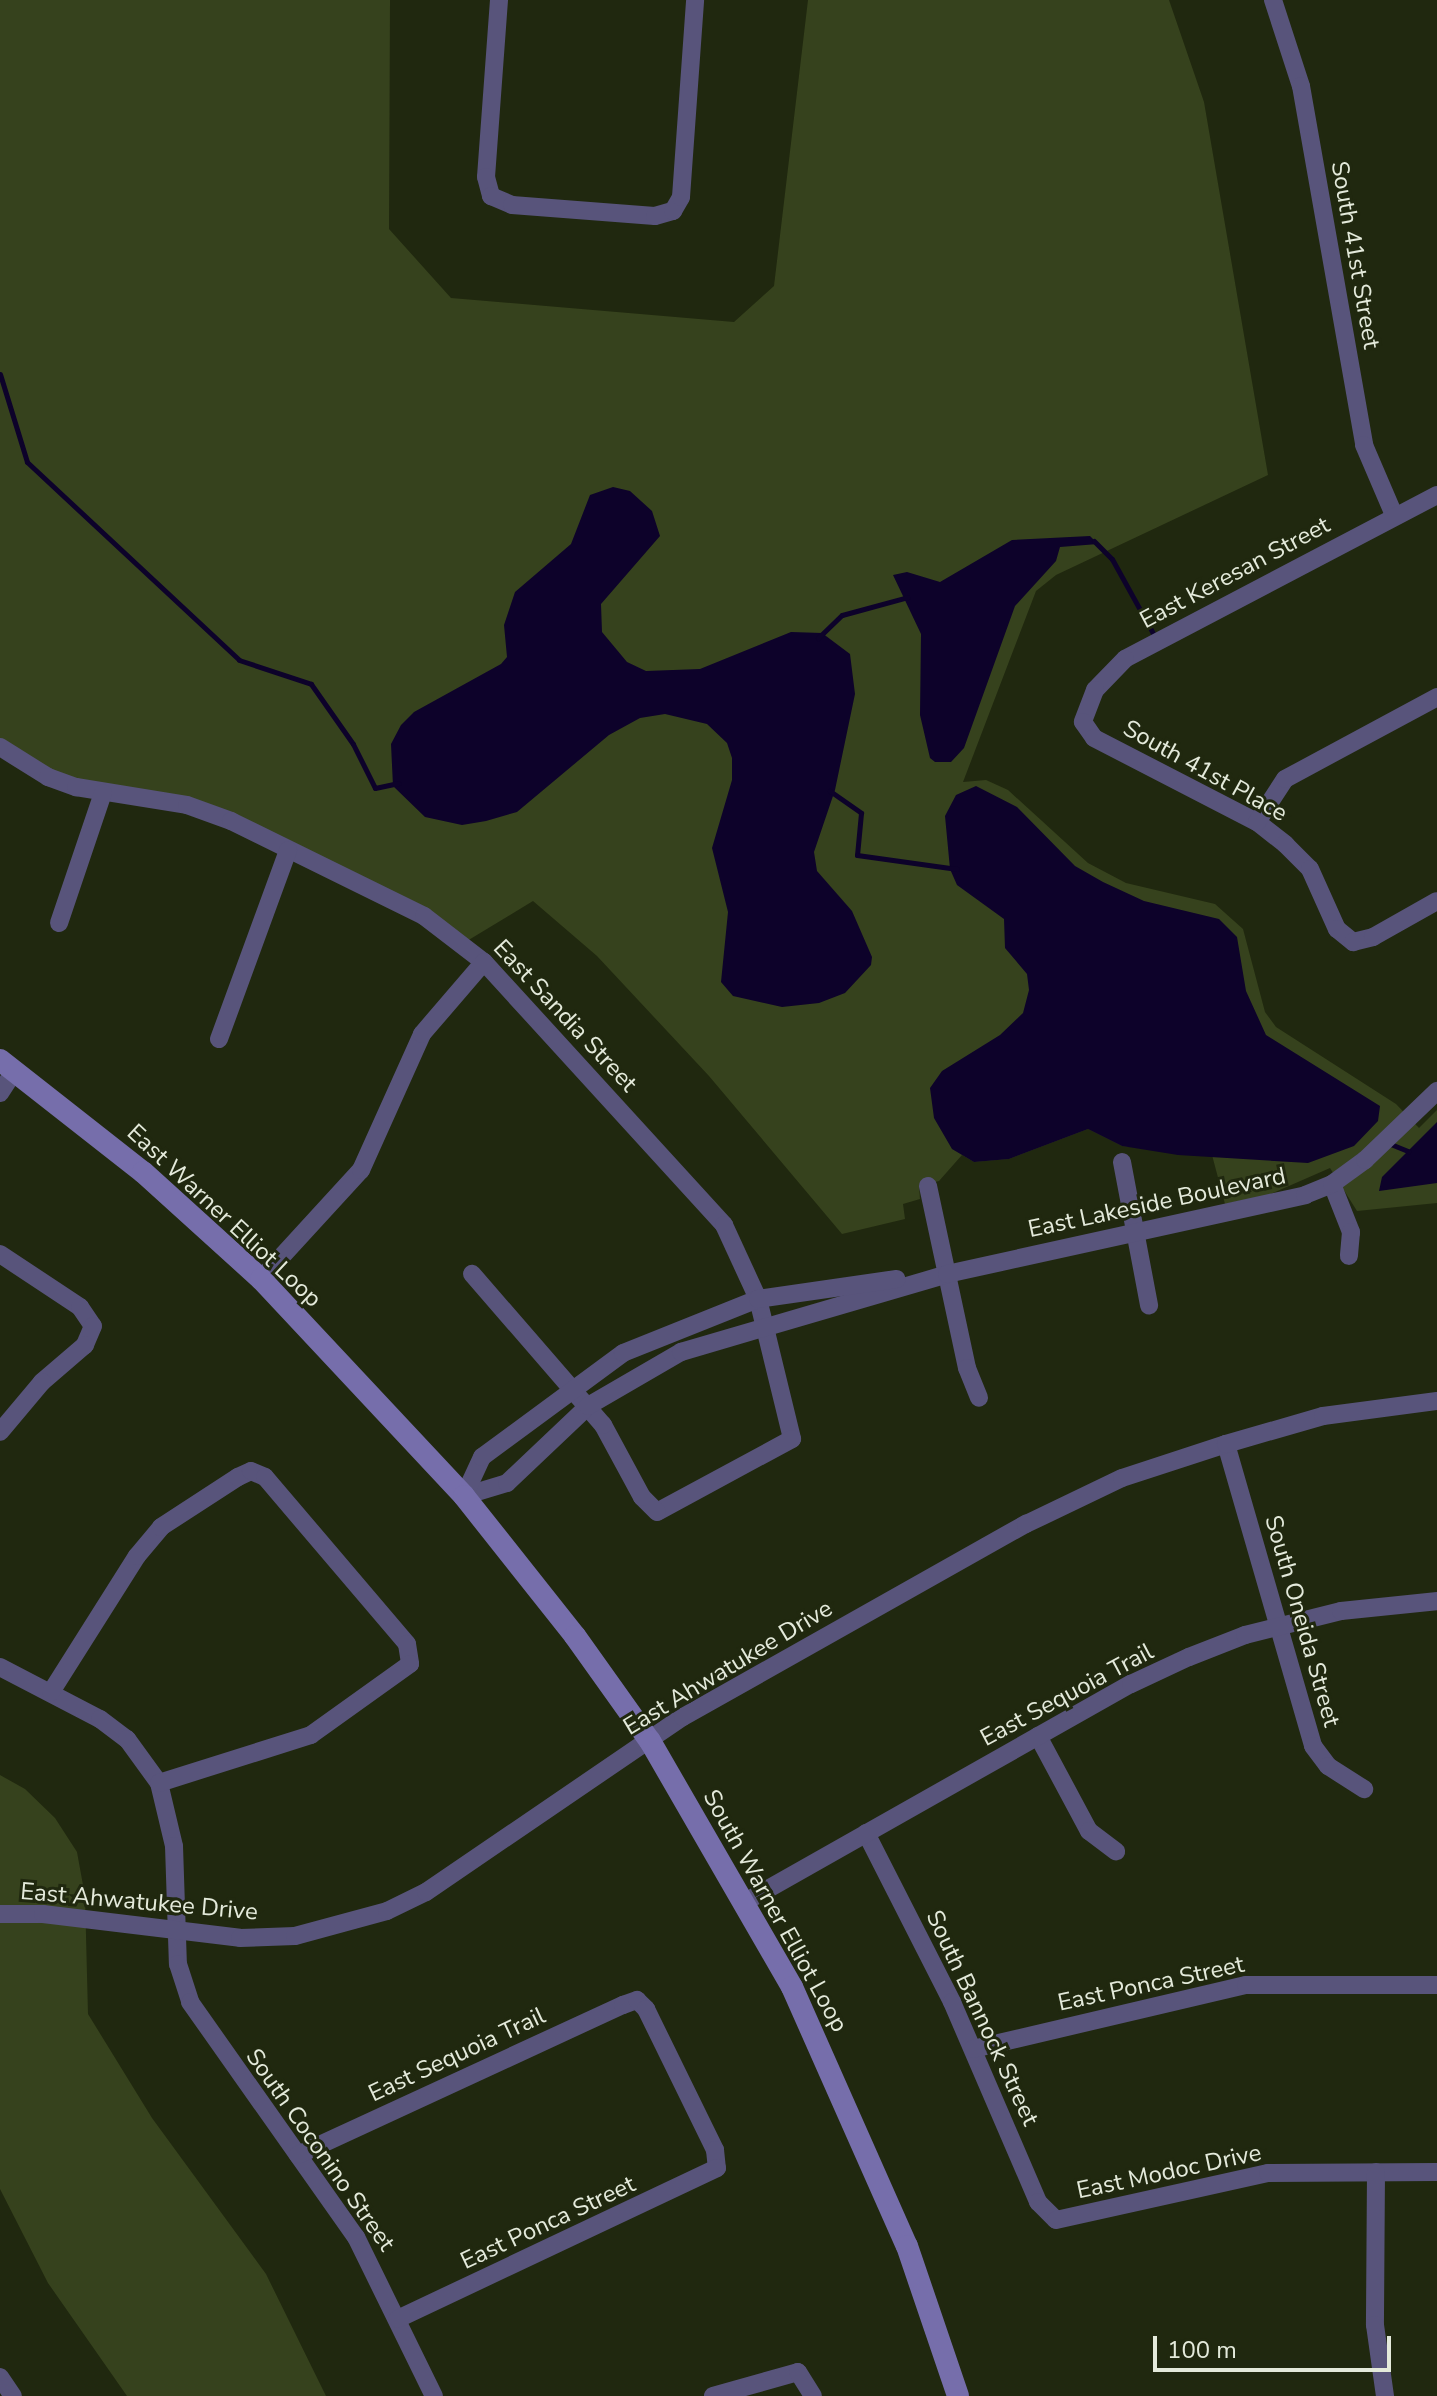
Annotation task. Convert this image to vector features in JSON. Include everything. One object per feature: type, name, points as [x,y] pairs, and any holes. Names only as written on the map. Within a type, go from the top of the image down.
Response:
[{"type":"main road","name":"East Warner Elliot Loop","points":[[7,1065],[143,1172],[261,1279],[464,1496]]},
{"type":"main road","name":"South Warner Elliot Loop","points":[[464,1496],[575,1636],[650,1741],[792,1987],[883,2190],[958,2396]]},
{"type":"street","points":[[499,0],[486,177],[491,196],[528,206],[655,216],[673,211],[681,197],[695,0]]},
{"type":"street","name":"South 41st Street","points":[[1273,0],[1301,86],[1364,445],[1394,515]]},
{"type":"street","name":"East Keresan Street","points":[[1083,722],[1095,690],[1125,659],[1437,495]]},
{"type":"street","points":[[1257,822],[1285,779],[1437,697]]},
{"type":"street","name":"South 41st Place","points":[[1083,722],[1094,738],[1257,822],[1310,869],[1337,929],[1353,942],[1373,937],[1437,901]]},
{"type":"street","name":"East Sandia Street","points":[[0,747],[48,777],[103,793],[187,805],[424,916],[484,962],[724,1225],[758,1299],[792,1439],[657,1512],[642,1497],[580,1396]]},
{"type":"street","points":[[59,923],[103,793]]},
{"type":"street","points":[[219,1039],[288,850]]},
{"type":"street","points":[[261,1279],[361,1170],[422,1034],[484,962]]},
{"type":"street","points":[[0,1093],[7,1065]]},
{"type":"street","name":"East Lakeside Boulevard","points":[[464,1496],[507,1483],[580,1396],[681,1352],[765,1324],[947,1274],[1226,1216],[1339,1179],[1437,1091]]},
{"type":"street","points":[[1122,1162],[1149,1305]]},
{"type":"street","points":[[1339,1179],[1351,1232],[1349,1256]]},
{"type":"street","points":[[928,1186],[979,1398]]},
{"type":"street","points":[[0,1254],[80,1307],[93,1326],[85,1345],[42,1382],[0,1432]]},
{"type":"street","points":[[472,1274],[580,1396]]},
{"type":"street","name":"East Lakeside Boulevard","points":[[464,1496],[482,1457],[580,1396],[670,1330],[758,1299],[947,1274]]},
{"type":"street","name":"East Ahwatukee Drive","points":[[0,1914],[43,1914],[240,1938],[295,1936],[387,1911],[438,1884],[650,1741],[762,1671],[1026,1524],[1122,1478],[1226,1444],[1323,1416],[1437,1401]]},
{"type":"street","name":"South Oneida Street","points":[[1226,1444],[1313,1746],[1328,1766],[1364,1789]]},
{"type":"street","points":[[0,1667],[51,1692],[127,1739],[159,1783],[311,1735],[410,1664],[407,1644],[265,1477],[251,1471],[161,1527],[137,1556],[51,1692]]},
{"type":"street","name":"East Sequoia Trail","points":[[745,1902],[1038,1736],[1189,1657],[1279,1625],[1341,1611],[1437,1601]]},
{"type":"street","points":[[1038,1736],[1089,1831],[1116,1851]]},
{"type":"street","name":"South Coconino Street","points":[[159,1783],[174,1846],[178,1964],[190,2002],[356,2237],[434,2396]]},
{"type":"street","name":"South Bannock Street","points":[[866,1833],[973,2049],[1038,2202],[1056,2220]]},
{"type":"street","name":"East Ponca Street","points":[[973,2049],[1246,1985],[1437,1985]]},
{"type":"street","name":"East Sequoia Trail","points":[[298,2155],[637,2000],[715,2150],[717,2168]]},
{"type":"street","name":"East Ponca Street","points":[[398,2319],[717,2168]]},
{"type":"street","points":[[1376,2172],[1375,2325],[1385,2396]]},
{"type":"street","name":"East Modoc Drive","points":[[1056,2220],[1237,2178],[1437,2172]]},
{"type":"street","points":[[713,2396],[798,2372],[813,2396]]},
{"type":"street","points":[[0,2377],[13,2396]]},
{"type":"green space","points":[[0,0],[390,0],[389,229],[451,298],[734,322],[774,286],[808,0],[1169,0],[1204,102],[1268,475],[1056,575],[1036,591],[963,782],[986,780],[1008,790],[1088,863],[1126,883],[1215,904],[1243,929],[1265,1012],[1276,1027],[1396,1104],[1419,1128],[1437,1110],[1437,1203],[1357,1211],[1330,1168],[1268,1195],[1225,1204],[1212,1155],[1122,1146],[1088,1129],[1009,1159],[974,1162],[962,1155],[939,1181],[919,1186],[920,1199],[903,1204],[905,1219],[842,1234],[709,1076],[597,956],[533,901],[462,944],[231,821],[103,793],[0,747]]},
{"type":"green space","points":[[0,1775],[25,1789],[55,1818],[77,1852],[85,1896],[88,2014],[152,2118],[266,2274],[326,2396],[127,2396],[48,2283],[0,2189]]},
{"type":"shaded area","points":[[613,487],[630,491],[652,511],[660,536],[601,604],[602,632],[627,662],[646,671],[700,669],[791,632],[822,633],[850,654],[855,694],[835,790],[814,852],[817,871],[852,911],[872,957],[871,965],[845,993],[819,1003],[782,1007],[733,996],[721,982],[728,912],[712,848],[732,780],[732,758],[727,743],[707,724],[665,714],[640,718],[609,735],[517,812],[486,821],[462,825],[425,817],[393,786],[391,744],[401,725],[414,712],[501,664],[507,657],[504,625],[515,592],[571,544],[590,495]]},
{"type":"shaded area","points":[[1090,536],[1098,544],[1060,547],[1056,561],[1015,606],[964,748],[951,762],[935,762],[930,758],[920,715],[921,634],[893,575],[907,572],[940,582],[1012,540]]},
{"type":"shaded area","points":[[976,786],[1017,807],[1075,866],[1103,882],[1144,901],[1219,919],[1237,937],[1246,991],[1266,1035],[1380,1106],[1378,1121],[1354,1146],[1308,1163],[1178,1155],[1122,1146],[1088,1129],[1009,1159],[974,1162],[952,1149],[934,1118],[930,1088],[942,1071],[1000,1035],[1023,1013],[1029,990],[1027,974],[1005,948],[1004,919],[957,885],[950,869],[945,816],[956,795]]},
{"type":"shaded area","points":[[1437,1122],[1437,1183],[1379,1191],[1382,1177]]},
{"type":"waterway","points":[[0,374],[27,462],[239,660],[311,684],[353,744],[375,788],[398,783]]},
{"type":"waterway","points":[[1094,541],[1112,559],[1155,637]]},
{"type":"waterway","points":[[818,638],[842,615],[908,597]]},
{"type":"waterway","points":[[830,791],[861,813],[857,855],[957,869]]},
{"type":"waterway","points":[[1388,1143],[1408,1151]]}]
